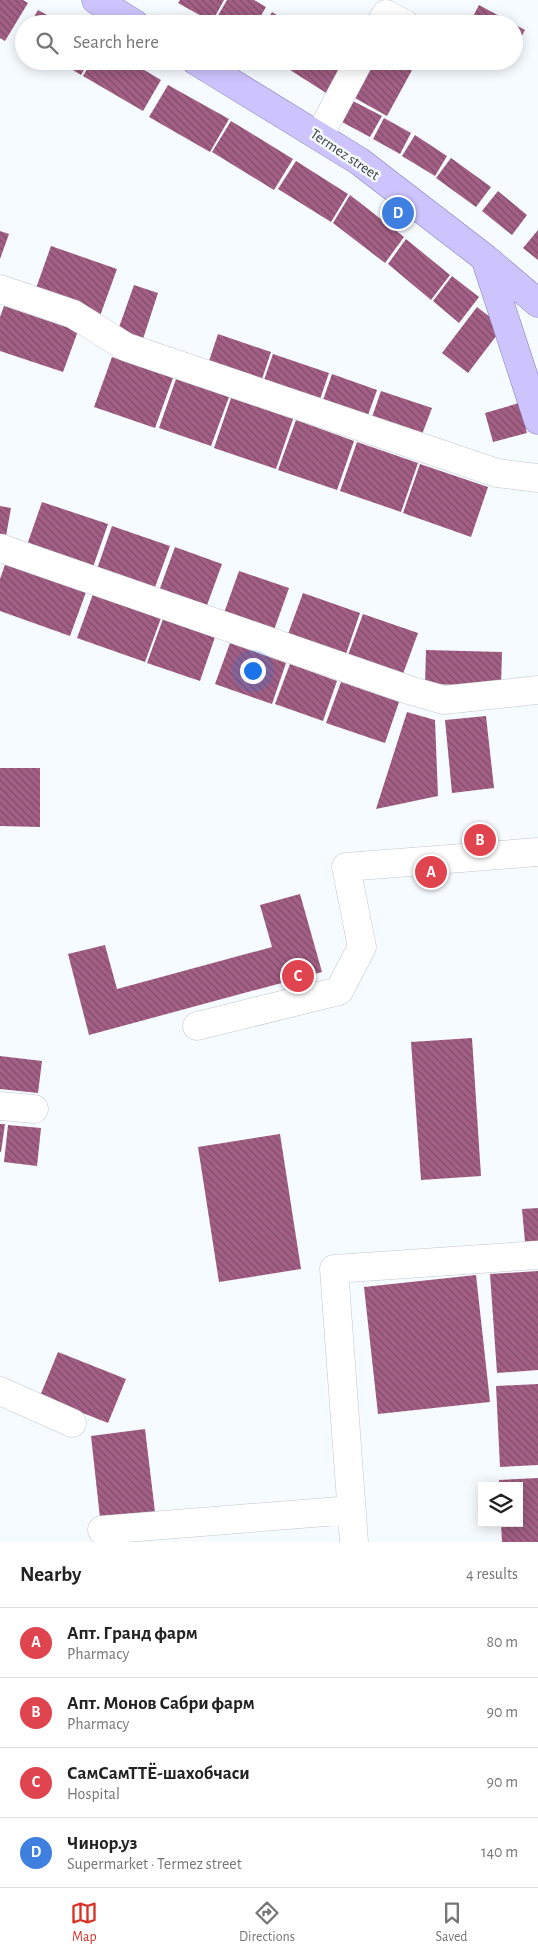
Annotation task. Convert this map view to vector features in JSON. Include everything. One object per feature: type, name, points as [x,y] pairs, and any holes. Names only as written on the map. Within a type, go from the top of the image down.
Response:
[{"type":"main road","points":[[96,0],[120,15]]},
{"type":"main road","name":"Termez street","points":[[211,70],[359,160],[485,258],[538,303]]},
{"type":"main road","points":[[485,258],[538,420]]},
{"type":"street","points":[[318,136],[354,70]]},
{"type":"street","points":[[0,289],[73,314],[126,347],[496,473],[538,478]]},
{"type":"street","points":[[0,548],[412,691],[444,700],[538,690]]},
{"type":"street","points":[[197,1026],[339,991],[362,947],[346,867],[538,852]]},
{"type":"street","points":[[0,1106],[34,1109]]},
{"type":"street","points":[[354,1542],[334,1269],[538,1255]]},
{"type":"street","points":[[0,1391],[72,1424]]},
{"type":"street","points":[[102,1530],[351,1510]]},
{"type":"building","points":[[0,0],[23,0],[28,3],[21,15],[15,15],[15,24],[5,41],[0,38]]},
{"type":"building","points":[[180,0],[224,0],[216,15],[199,15],[178,3]]},
{"type":"building","points":[[227,0],[254,0],[266,7],[261,15],[218,15]]},
{"type":"building","points":[[479,5],[497,15],[474,15]]},
{"type":"building","points":[[38,10],[47,15],[35,15]]},
{"type":"building","points":[[73,70],[84,70],[81,75]]},
{"type":"building","points":[[87,70],[144,70],[161,80],[143,111],[83,76]]},
{"type":"building","points":[[290,70],[346,70],[334,98]]},
{"type":"building","points":[[367,70],[412,70],[387,116],[353,97]]},
{"type":"building","points":[[168,85],[229,119],[210,152],[149,117]]},
{"type":"building","points":[[351,100],[382,116],[370,137],[340,121]]},
{"type":"building","points":[[384,118],[411,133],[400,154],[373,139]]},
{"type":"building","points":[[231,121],[293,159],[274,190],[212,152]]},
{"type":"building","points":[[415,135],[447,156],[435,176],[402,156]]},
{"type":"building","points":[[451,158],[491,187],[476,207],[436,178]]},
{"type":"building","points":[[296,161],[348,194],[331,222],[278,189]]},
{"type":"building","points":[[498,191],[527,215],[512,235],[482,211]]},
{"type":"building","points":[[350,195],[404,237],[385,263],[333,223]]},
{"type":"building","points":[[538,230],[538,260],[523,248]]},
{"type":"building","points":[[0,231],[9,234],[0,259]]},
{"type":"building","points":[[406,239],[450,275],[431,300],[388,264]]},
{"type":"building","points":[[51,246],[117,269],[100,316],[34,294]]},
{"type":"building","points":[[452,276],[479,297],[459,323],[433,301]]},
{"type":"building","points":[[134,285],[158,293],[143,339],[118,330]]},
{"type":"building","points":[[4,306],[78,331],[63,372],[0,351],[0,317]]},
{"type":"building","points":[[477,307],[503,327],[468,373],[442,353]]},
{"type":"building","points":[[218,334],[271,352],[261,382],[208,364]]},
{"type":"building","points":[[273,354],[329,373],[319,402],[263,383]]},
{"type":"building","points":[[112,357],[173,378],[155,428],[94,407]]},
{"type":"building","points":[[332,374],[377,390],[367,418],[322,403]]},
{"type":"building","points":[[176,379],[229,397],[211,446],[159,428]]},
{"type":"building","points":[[381,391],[432,408],[421,437],[371,420]]},
{"type":"building","points":[[231,398],[293,419],[276,469],[214,448]]},
{"type":"building","points":[[519,403],[527,433],[493,442],[485,413]]},
{"type":"building","points":[[296,420],[354,441],[337,490],[278,470]]},
{"type":"building","points":[[357,442],[418,463],[401,512],[340,491]]},
{"type":"building","points":[[420,464],[488,487],[471,537],[403,513]]},
{"type":"building","points":[[42,502],[108,524],[93,567],[27,545]]},
{"type":"building","points":[[0,506],[11,508],[6,536],[0,535]]},
{"type":"building","points":[[112,526],[170,546],[154,590],[97,569]]},
{"type":"building","points":[[175,547],[222,564],[206,608],[159,591]]},
{"type":"building","points":[[6,562],[86,592],[70,636],[0,611],[0,579]]},
{"type":"building","points":[[239,571],[289,588],[274,630],[224,613]]},
{"type":"building","points":[[303,593],[360,613],[346,654],[288,634]]},
{"type":"building","points":[[93,594],[161,618],[145,662],[77,638]]},
{"type":"building","points":[[363,614],[418,633],[403,674],[348,655]]},
{"type":"building","points":[[163,619],[215,637],[200,681],[147,663]]},
{"type":"building","points":[[230,643],[286,663],[272,704],[215,684]]},
{"type":"building","points":[[426,650],[502,652],[501,686],[425,684]]},
{"type":"building","points":[[290,664],[337,681],[323,721],[275,704]]},
{"type":"building","points":[[341,682],[399,702],[385,743],[326,723]]},
{"type":"building","points":[[407,712],[435,720],[438,796],[376,809]]},
{"type":"building","points":[[486,716],[494,788],[452,793],[445,720]]},
{"type":"building","points":[[0,768],[40,768],[40,827],[0,826]]},
{"type":"building","points":[[300,894],[322,972],[89,1035],[68,954],[105,945],[117,989],[272,947],[260,905]]},
{"type":"building","points":[[472,1038],[481,1176],[421,1180],[411,1042]]},
{"type":"building","points":[[0,1056],[42,1061],[38,1093],[0,1089]]},
{"type":"building","points":[[0,1124],[5,1124],[1,1152],[0,1152]]},
{"type":"building","points":[[8,1125],[41,1128],[37,1166],[4,1162]]},
{"type":"building","points":[[280,1134],[301,1269],[219,1282],[198,1147]]},
{"type":"building","points":[[538,1208],[538,1241],[525,1242],[522,1209]]},
{"type":"building","points":[[538,1271],[538,1370],[497,1373],[490,1274]]},
{"type":"building","points":[[476,1275],[490,1402],[378,1414],[364,1287]]},
{"type":"building","points":[[58,1352],[126,1379],[108,1423],[40,1396]]},
{"type":"building","points":[[538,1384],[538,1465],[500,1467],[496,1386]]},
{"type":"building","points":[[145,1429],[155,1512],[100,1518],[91,1436]]},
{"type":"building","points":[[538,1478],[538,1542],[502,1542],[501,1527],[523,1527],[523,1482],[499,1482],[499,1480]]},
{"type":"place","name":"Чинор.уз","points":[[398,213]]},
{"type":"place","name":"Апт. Монов Сабри фарм","points":[[480,840]]},
{"type":"place","name":"Апт. Гранд фарм","points":[[431,872]]},
{"type":"place","name":"СамСамТТЁ-шахобчаси","points":[[298,976]]}]
